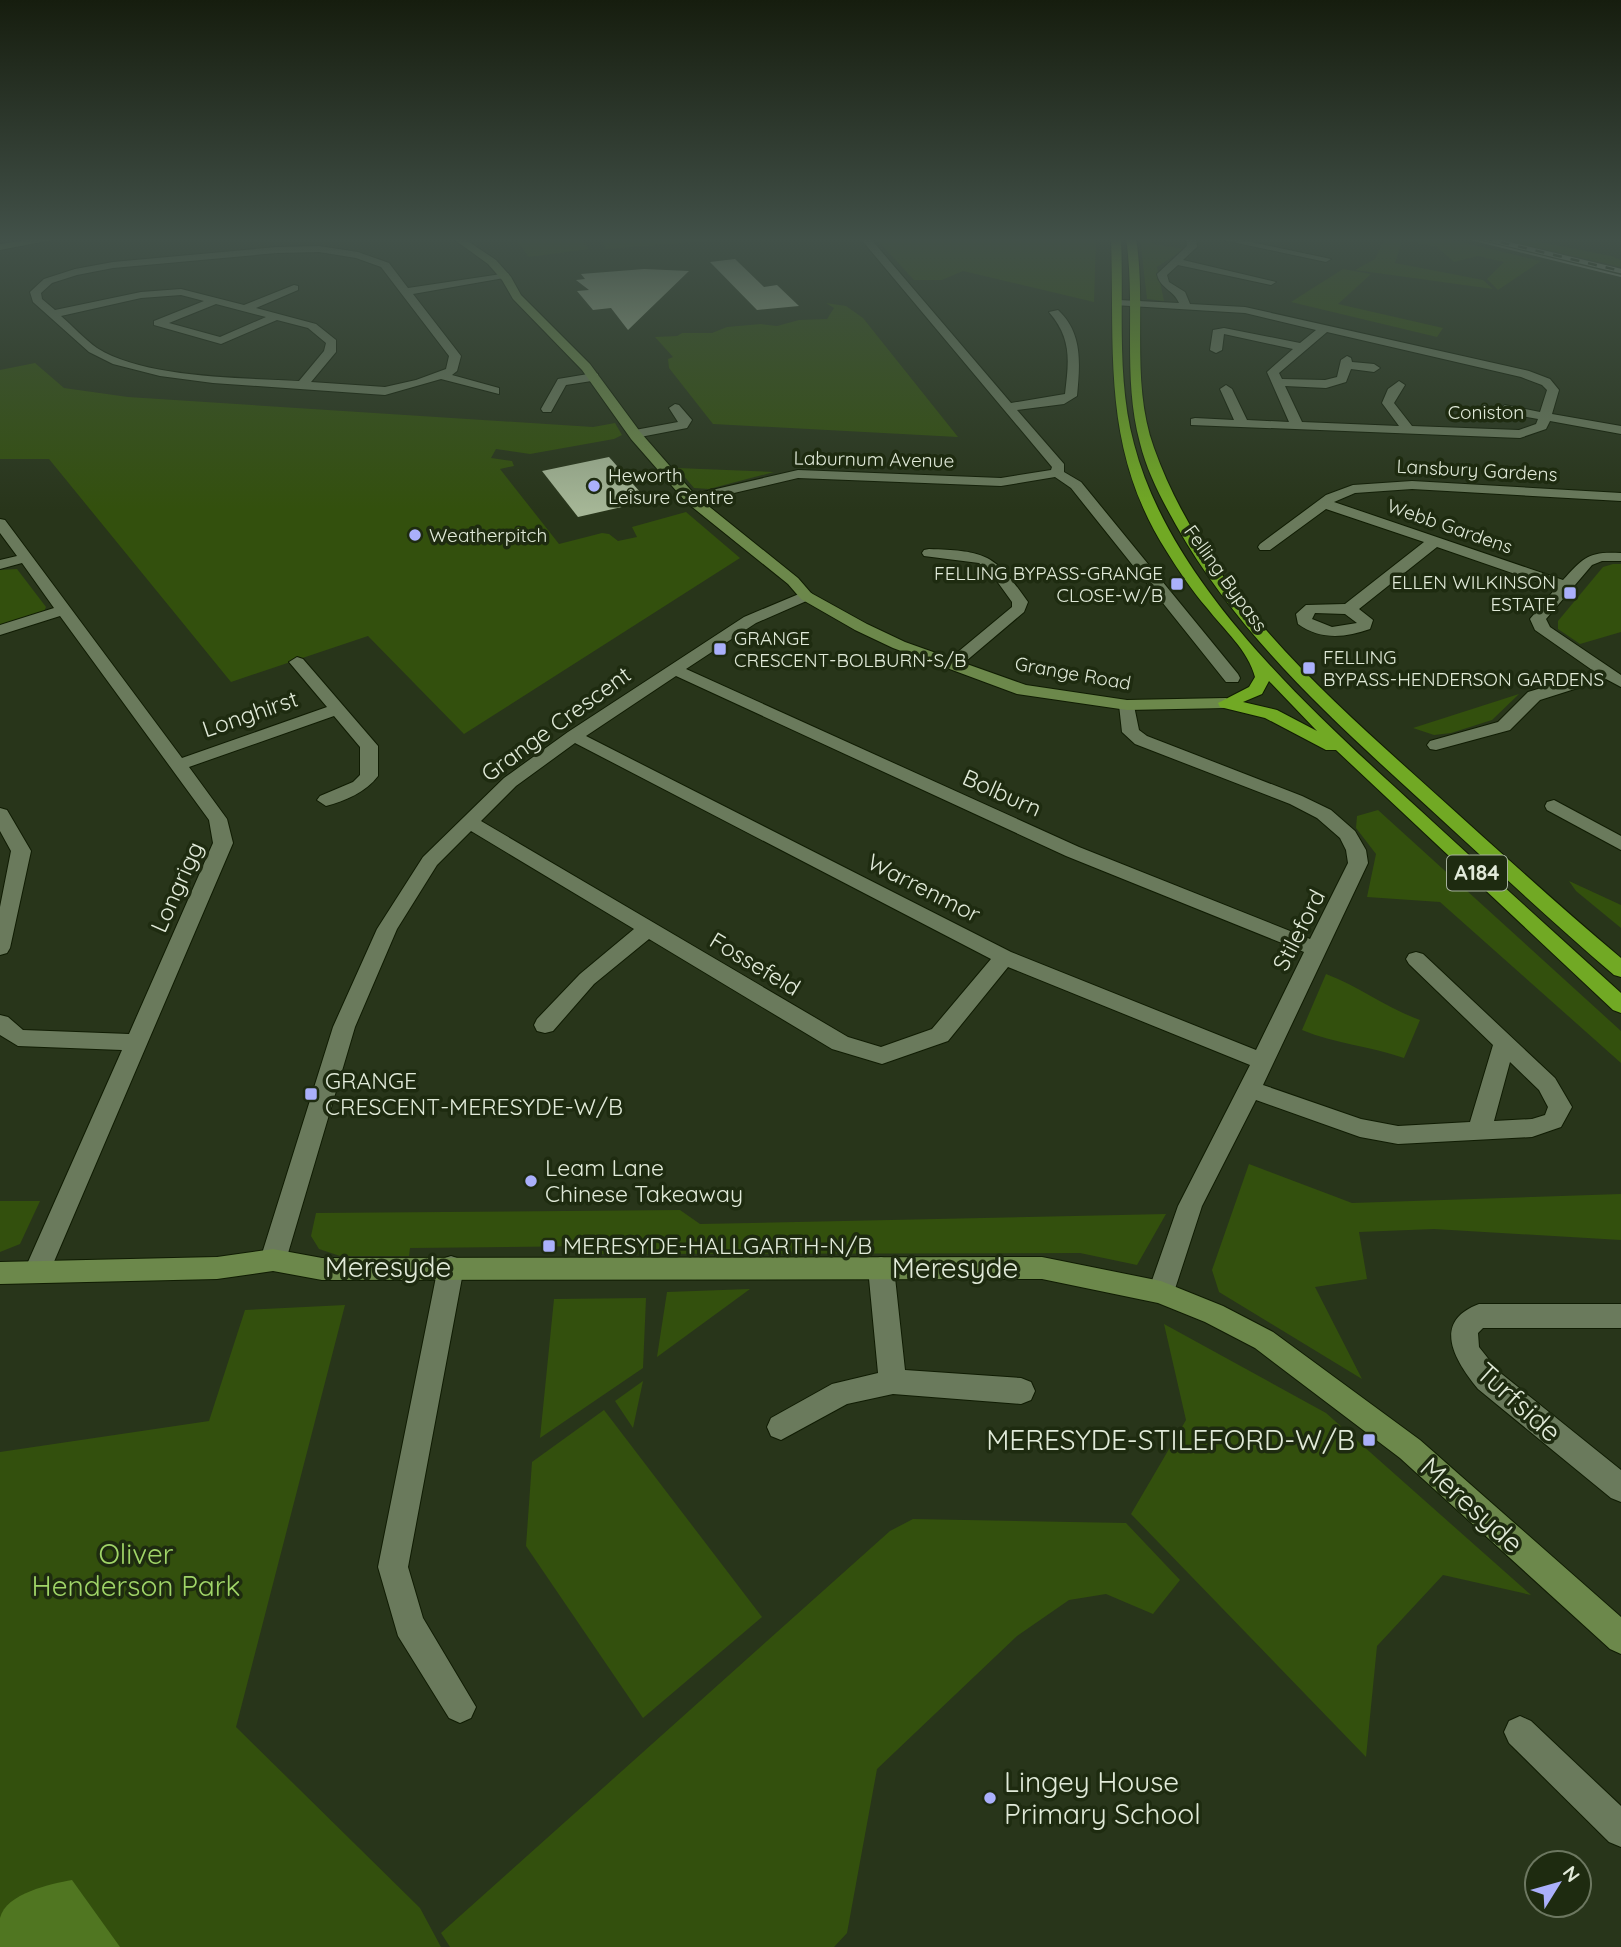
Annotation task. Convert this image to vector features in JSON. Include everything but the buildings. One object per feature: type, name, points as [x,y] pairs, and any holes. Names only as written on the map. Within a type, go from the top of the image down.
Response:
[{"type":"highway","name":"Felling Bypass","points":[[1119,329],[1121,399],[1127,444],[1143,495],[1175,552],[1228,625],[1352,757],[1621,1005]]},
{"type":"highway","name":"Felling Bypass","points":[[1138,329],[1138,397],[1146,444],[1164,492],[1197,552],[1247,619],[1357,733],[1621,970]]},
{"type":"highway","points":[[1226,703],[1256,690],[1263,677],[1258,658]]},
{"type":"highway","points":[[1226,703],[1271,714],[1352,757]]},
{"type":"street","points":[[69,329],[93,351],[117,362],[200,377],[385,391],[452,371],[455,356],[434,329]]},
{"type":"street","points":[[179,329],[221,341],[249,329]]},
{"type":"street","points":[[302,385],[330,352],[332,342],[316,329]]},
{"type":"street","name":"Grange Road","points":[[548,329],[594,377],[635,434],[691,499],[793,581],[806,596],[899,645],[1023,690],[1127,705],[1226,703]]},
{"type":"street","points":[[943,329],[1059,467],[1057,473],[1076,485],[1233,678]]},
{"type":"street","points":[[1009,407],[1064,400],[1071,396],[1076,358],[1067,329]]},
{"type":"street","points":[[1297,426],[1276,382],[1274,369],[1324,329]]},
{"type":"street","name":"Coniston","points":[[1195,422],[1520,434],[1537,430],[1545,417],[1553,390],[1546,382],[1537,378],[1329,329]]},
{"type":"street","points":[[1216,350],[1217,332],[1224,331],[1301,347]]},
{"type":"street","points":[[228,338],[245,343]]},
{"type":"street","points":[[1276,382],[1333,383],[1342,379],[1346,362],[1374,368]]},
{"type":"street","points":[[440,375],[495,391]]},
{"type":"street","points":[[547,409],[562,382],[594,377]]},
{"type":"street","points":[[1399,385],[1392,392],[1388,403],[1409,430]]},
{"type":"street","points":[[1226,389],[1242,424]]},
{"type":"street","points":[[635,434],[683,425],[686,420],[674,408]]},
{"type":"street","points":[[1505,409],[1621,430]]},
{"type":"street","name":"Laburnum Avenue","points":[[691,499],[797,474],[1001,482],[1057,473]]},
{"type":"street","name":"Lansbury Gardens","points":[[1265,547],[1323,503],[1344,491],[1393,485],[1621,497]]},
{"type":"street","name":"Webb Gardens","points":[[1323,503],[1565,586]]},
{"type":"street","name":"Longrigg","points":[[0,523],[218,819],[223,843],[37,1271]]},
{"type":"street","points":[[1349,609],[1435,541]]},
{"type":"street","points":[[929,553],[984,558],[993,565],[1020,602],[1019,609],[953,664]]},
{"type":"street","points":[[1615,678],[1552,637],[1539,625],[1539,615],[1592,559],[1621,557]]},
{"type":"street","points":[[0,565],[25,558]]},
{"type":"street","name":"Grange Crescent","points":[[273,1260],[344,1027],[387,929],[430,861],[510,782],[574,736],[751,620],[806,596]]},
{"type":"street","points":[[0,630],[63,610]]},
{"type":"street","name":"Longhirst","points":[[298,662],[369,746],[369,776],[359,786],[326,800]]},
{"type":"street","name":"Bolburn","points":[[675,670],[890,770],[1210,910],[1315,949]]},
{"type":"street","points":[[1436,745],[1504,726],[1534,696],[1615,678]]},
{"type":"street","name":"Stileford","points":[[1127,705],[1131,732],[1141,740],[1296,800],[1332,819],[1348,835],[1356,850],[1358,863],[1250,1089],[1190,1206],[1161,1292]]},
{"type":"street","name":"Longhirst","points":[[179,765],[337,709]]},
{"type":"street","name":"Warrenmor","points":[[574,736],[1004,957],[1262,1061]]},
{"type":"street","points":[[1554,806],[1620,842]]},
{"type":"street","points":[[0,814],[21,851],[0,948]]},
{"type":"street","name":"Fossefeld","points":[[468,821],[841,1043],[882,1056],[940,1035],[1004,957]]},
{"type":"street","points":[[545,1025],[587,979],[649,928]]},
{"type":"street","points":[[1250,1089],[1360,1128],[1398,1135],[1532,1128],[1553,1121],[1560,1107],[1547,1084],[1416,959]]},
{"type":"street","points":[[0,1023],[18,1038],[135,1042]]},
{"type":"street","points":[[1479,1131],[1504,1044]]},
{"type":"street","name":"Meresyde","points":[[0,1273],[217,1268],[273,1260],[322,1269],[1042,1268],[1161,1292],[1214,1314],[1264,1340],[1410,1450],[1621,1638]]},
{"type":"street","points":[[451,1267],[393,1567],[409,1625],[460,1707]]},
{"type":"street","points":[[881,1268],[893,1382]]},
{"type":"street","name":"Turfside","points":[[1621,1316],[1479,1316],[1469,1320],[1463,1328],[1463,1339],[1470,1358],[1488,1380],[1621,1488]]},
{"type":"street","points":[[781,1427],[842,1393],[893,1382],[1021,1391]]},
{"type":"street","points":[[1520,1732],[1621,1830]]},
{"type":"green space","points":[[722,329],[872,329],[958,437],[713,424],[669,368],[668,359],[673,357],[655,337],[677,336],[682,333],[712,333]]},
{"type":"green space","points":[[1403,329],[1442,329],[1437,337]]},
{"type":"green space","points":[[35,363],[64,388],[128,397],[593,427],[615,423],[622,435],[614,439],[530,454],[496,449],[491,458],[512,461],[514,466],[500,469],[559,544],[602,533],[609,534],[618,541],[637,537],[632,527],[686,512],[740,558],[464,734],[368,636],[231,682],[49,459],[0,459],[0,370]]},
{"type":"green space","points":[[677,468],[774,472],[709,489],[694,488]]},
{"type":"green space","points":[[1621,564],[1621,632],[1580,644],[1558,629],[1558,621],[1603,567]]},
{"type":"green space","points":[[17,569],[46,607],[43,614],[0,627],[0,570]]},
{"type":"green space","points":[[1519,694],[1492,720],[1451,733],[1434,735],[1413,728]]},
{"type":"green space","points":[[1378,810],[1621,1031],[1621,1063],[1440,902],[1367,897],[1376,854],[1356,828],[1357,816]]},
{"type":"green space","points":[[1569,881],[1621,905],[1621,928],[1576,891]]},
{"type":"green space","points":[[1326,974],[1420,1020],[1404,1058],[1302,1030]]},
{"type":"green space","points":[[1249,1164],[1352,1203],[1621,1194],[1621,1240],[1434,1229],[1359,1232],[1367,1279],[1315,1287],[1362,1379],[1219,1292],[1212,1270]]},
{"type":"green space","points":[[0,1201],[40,1201],[20,1244],[0,1252]]},
{"type":"green space","points":[[680,1210],[700,1224],[1166,1214],[1137,1265],[1080,1253],[594,1254],[593,1246],[410,1248],[409,1256],[340,1256],[319,1249],[311,1236],[316,1213]]},
{"type":"green space","points":[[750,1289],[657,1357],[667,1292]]},
{"type":"green space","points":[[646,1298],[643,1368],[540,1438],[554,1299]]},
{"type":"green space","name":"Oliver Henderson Park","points":[[345,1305],[236,1727],[420,1908],[441,1947],[0,1947],[0,1452],[209,1421],[245,1310]]},
{"type":"green space","points":[[1164,1324],[1326,1413],[1531,1595],[1443,1575],[1377,1646],[1366,1757],[1131,1514],[1186,1420]]},
{"type":"green space","points":[[643,1381],[633,1428],[615,1401]]},
{"type":"green space","points":[[604,1410],[762,1617],[643,1718],[526,1546],[532,1462]]},
{"type":"green space","points":[[913,1519],[1126,1523],[1180,1580],[1153,1614],[1106,1594],[1069,1600],[1017,1636],[877,1769],[847,1933],[834,1947],[450,1947],[441,1933],[890,1531]]},
{"type":"shaded area","points":[[72,1880],[120,1947],[0,1947],[0,1918],[11,1902],[30,1891]]},
{"type":"place","name":"Heworth Leisure Centre","points":[[594,486]]},
{"type":"place","name":"Weatherpitch","points":[[415,535]]},
{"type":"place","name":"FELLING BYPASS-GRANGE CLOSE-W/B","points":[[1177,584]]},
{"type":"place","name":"ELLEN WILKINSON ESTATE","points":[[1570,593]]},
{"type":"place","name":"GRANGE CRESCENT-BOLBURN-S/B","points":[[720,649]]},
{"type":"place","name":"FELLING BYPASS-HENDERSON GARDENS","points":[[1309,668]]},
{"type":"place","name":"GRANGE CRESCENT-MERESYDE-W/B","points":[[311,1094]]},
{"type":"place","name":"Leam Lane Chinese Takeaway","points":[[531,1181]]},
{"type":"place","name":"MERESYDE-HALLGARTH-N/B","points":[[549,1246]]},
{"type":"place","name":"MERESYDE-STILEFORD-W/B","points":[[1369,1440]]},
{"type":"place","name":"Lingey House Primary School","points":[[990,1798]]}]
